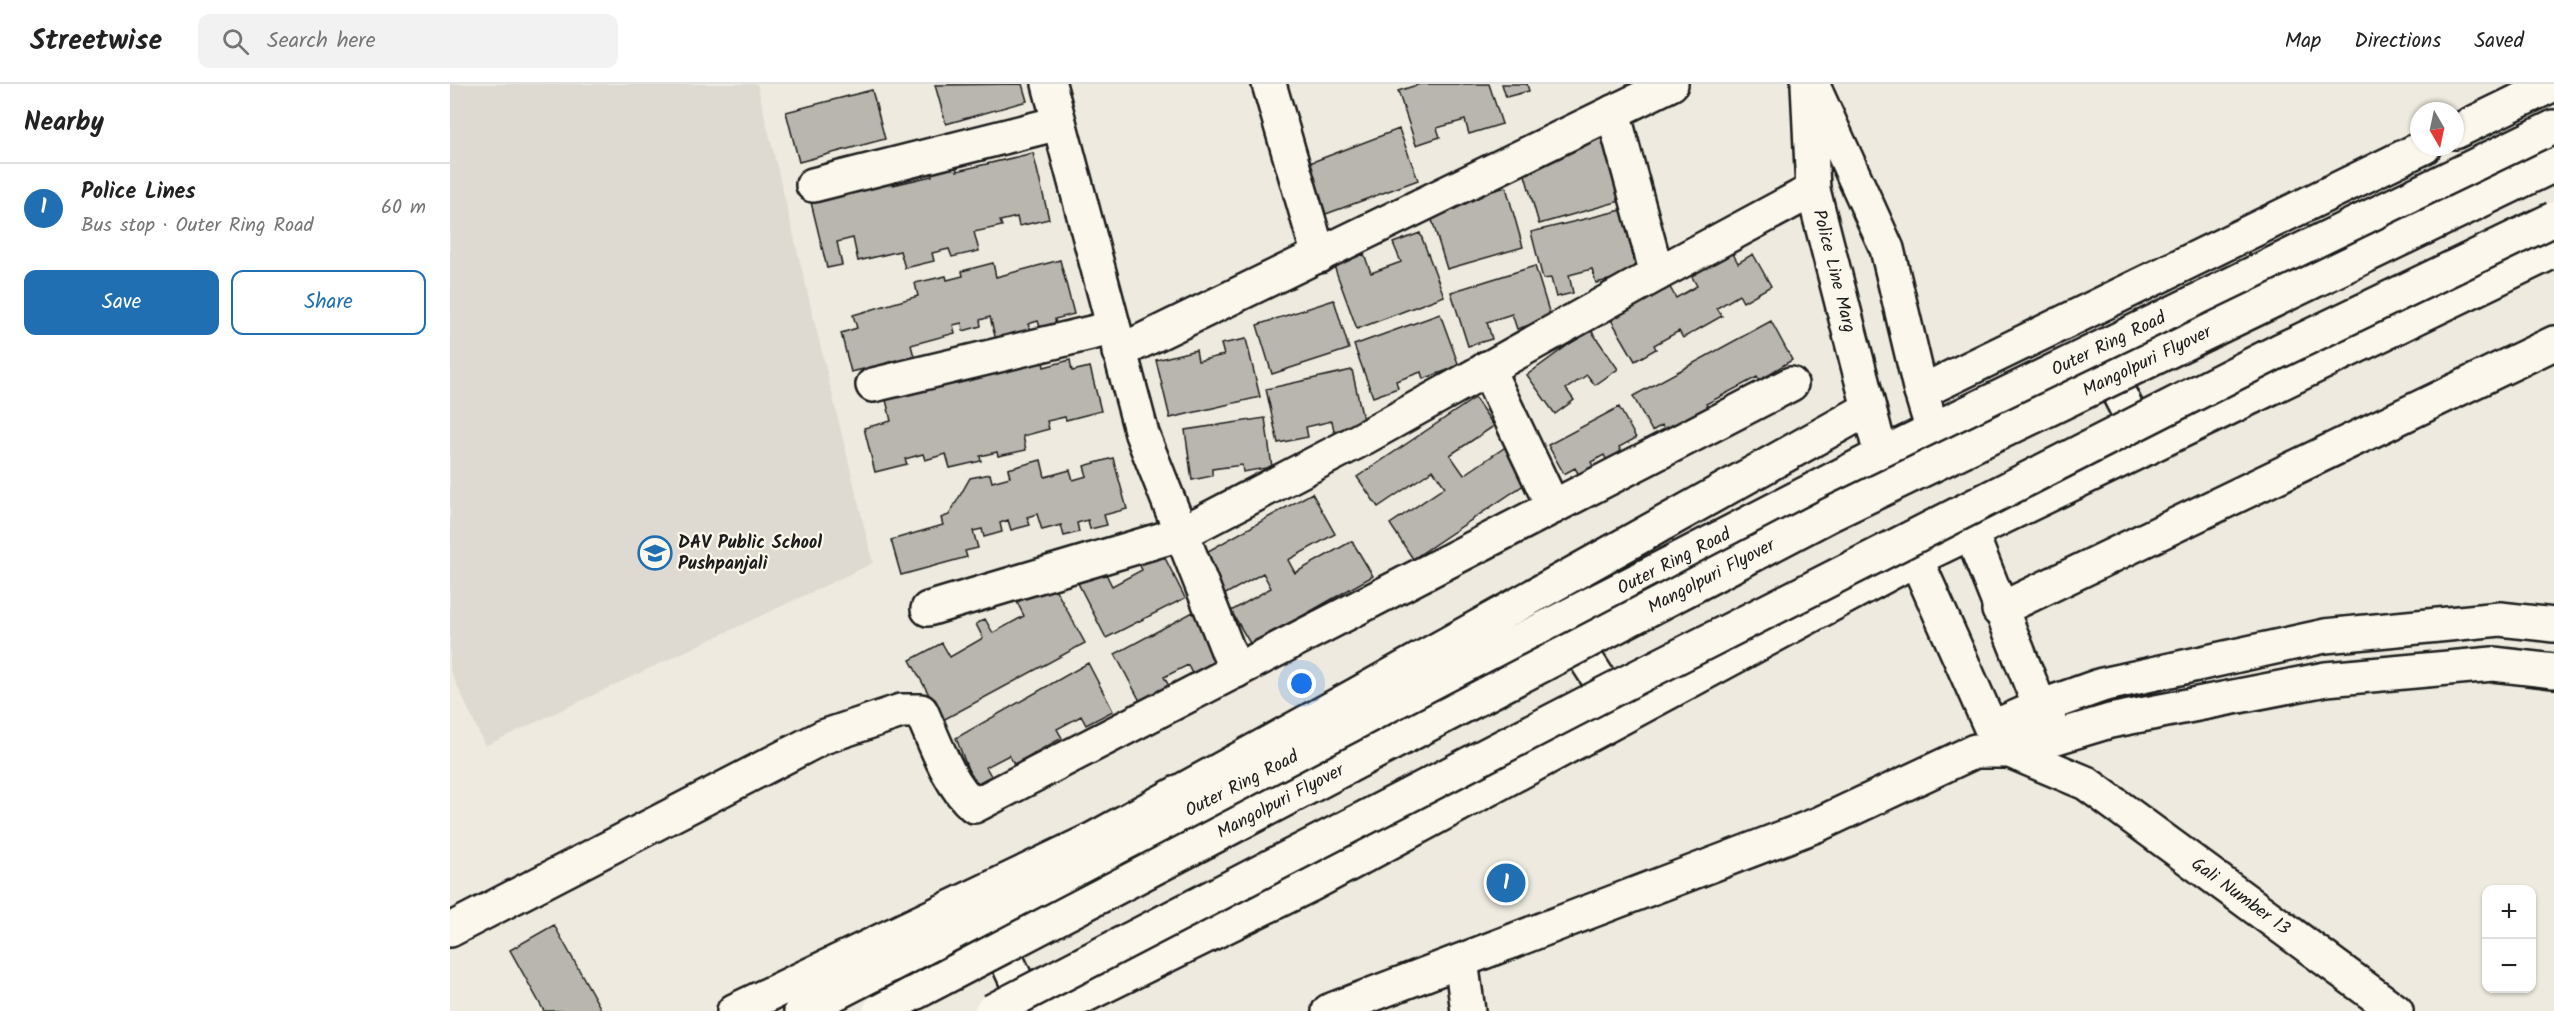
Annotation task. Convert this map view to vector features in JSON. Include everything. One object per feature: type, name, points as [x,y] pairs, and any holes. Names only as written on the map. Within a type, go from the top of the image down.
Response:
[{"type":"main road","points":[[1049,84],[1115,340],[1142,434],[1236,671]]},
{"type":"main road","points":[[1269,84],[1319,256]]},
{"type":"main road","points":[[873,385],[1115,340],[1319,256],[1671,84]]},
{"type":"main road","name":"Police Line Marg","points":[[1810,84],[1813,190],[1881,455]]},
{"type":"main road","name":"Police Line Marg","points":[[1810,84],[1887,249],[1921,392],[1933,431]]},
{"type":"main road","points":[[2464,128],[2554,84]]},
{"type":"main road","points":[[1613,112],[1657,274]]},
{"type":"main road","points":[[813,185],[1059,123]]},
{"type":"main road","name":"Outer Ring Road","points":[[801,1011],[1881,455],[2554,127]]},
{"type":"main road","points":[[1921,392],[2410,154]]},
{"type":"main road","name":"Mangolpuri Flyover","points":[[880,1011],[1829,515],[2554,165]]},
{"type":"main road","points":[[928,609],[1180,534],[1360,440],[1657,274],[1813,190]]},
{"type":"main road","points":[[992,1011],[1622,685],[2258,362],[2554,219]]},
{"type":"main road","points":[[1053,1011],[1310,885],[1916,559],[2554,251]]},
{"type":"main road","points":[[1999,609],[2554,343]]},
{"type":"main road","points":[[2097,351],[2148,448]]},
{"type":"main road","points":[[1487,368],[1553,507]]},
{"type":"main road","points":[[450,930],[823,737],[872,718],[901,711],[921,711],[952,778],[965,798],[974,806],[1791,384]]},
{"type":"main road","points":[[734,1011],[1092,840],[1868,409]]},
{"type":"main road","name":"Gali Number 13","points":[[1971,533],[1999,609],[2040,707],[2086,783]]},
{"type":"main road","points":[[1916,559],[1992,744]]},
{"type":"main road","points":[[1329,1011],[1819,824],[1992,744],[2040,707],[2102,686],[2325,636],[2500,619],[2554,626]]},
{"type":"main road","points":[[1561,620],[1623,717]]},
{"type":"main road","points":[[1992,744],[2057,736],[2110,721],[2326,679],[2493,664],[2554,671]]},
{"type":"main road","name":"Gali Number 13","points":[[1992,744],[2086,783],[2396,1011]]},
{"type":"main road","points":[[987,916],[1030,1011]]},
{"type":"main road","points":[[1461,961],[1468,1011]]},
{"type":"shaded area","points":[[450,84],[757,84],[873,563],[485,746],[450,670]]},
{"type":"building","points":[[1022,84],[1027,101],[946,124],[935,85]]},
{"type":"building","points":[[1420,84],[1489,84],[1502,124],[1469,134],[1465,120],[1437,128],[1440,137],[1416,145],[1398,91]]},
{"type":"building","points":[[1502,84],[1527,84],[1529,91],[1506,97]]},
{"type":"building","points":[[872,90],[885,139],[799,162],[786,112]]},
{"type":"building","points":[[1399,129],[1418,180],[1326,214],[1307,164]]},
{"type":"building","points":[[1602,138],[1620,201],[1539,224],[1521,161]]},
{"type":"building","points":[[1033,153],[1049,219],[1019,226],[1017,217],[1000,221],[1002,226],[974,232],[979,251],[952,257],[949,249],[932,253],[934,261],[905,268],[900,251],[858,261],[853,238],[837,242],[842,265],[827,268],[810,198],[892,179],[893,185],[932,176],[929,164],[954,158],[957,171]]},
{"type":"building","points":[[1506,187],[1523,247],[1447,269],[1429,210]]},
{"type":"building","points":[[1622,210],[1637,273],[1596,283],[1592,269],[1569,275],[1573,293],[1556,297],[1551,278],[1543,279],[1531,232]]},
{"type":"building","points":[[1420,233],[1444,296],[1357,329],[1334,266],[1364,254],[1371,273],[1401,262],[1393,243]]},
{"type":"building","points":[[1732,252],[1738,263],[1753,254],[1771,286],[1743,302],[1739,295],[1717,308],[1722,316],[1683,338],[1679,331],[1654,345],[1656,349],[1635,361],[1610,318],[1668,284],[1676,298],[1697,286],[1691,275]]},
{"type":"building","points":[[1060,260],[1074,314],[1055,319],[1056,326],[1041,330],[1038,321],[1028,324],[1030,330],[996,340],[990,317],[980,320],[981,326],[963,331],[962,323],[953,325],[955,333],[911,345],[916,364],[898,368],[896,360],[886,363],[889,373],[870,378],[868,368],[851,372],[841,333],[857,328],[853,315],[918,296],[915,283],[946,276],[947,280],[963,276],[962,271],[993,263],[996,277]]},
{"type":"building","points":[[1535,266],[1551,318],[1517,329],[1512,314],[1487,322],[1492,339],[1468,346],[1451,292]]},
{"type":"building","points":[[1334,300],[1349,349],[1272,374],[1257,325]]},
{"type":"building","points":[[1440,314],[1459,366],[1423,379],[1421,372],[1396,381],[1398,388],[1373,397],[1354,345]]},
{"type":"building","points":[[1771,321],[1792,360],[1772,372],[1777,380],[1763,388],[1757,377],[1706,404],[1714,417],[1666,433],[1662,425],[1652,431],[1633,396]]},
{"type":"building","points":[[1590,329],[1618,369],[1595,385],[1587,375],[1566,389],[1574,400],[1555,414],[1527,375]]},
{"type":"building","points":[[1246,339],[1260,397],[1170,418],[1156,360],[1196,350],[1198,361],[1224,355],[1221,344]]},
{"type":"building","points":[[1041,353],[1044,367],[1070,360],[1072,371],[1090,367],[1101,411],[1066,420],[1065,417],[1047,421],[1049,429],[1023,436],[1026,450],[998,456],[997,452],[980,456],[981,461],[950,468],[946,454],[925,460],[923,454],[905,459],[907,464],[875,472],[864,428],[891,421],[884,391]]},
{"type":"building","points":[[1352,370],[1364,424],[1334,431],[1332,421],[1306,427],[1308,437],[1278,443],[1266,389]]},
{"type":"building","points":[[1475,398],[1494,426],[1450,455],[1464,475],[1507,446],[1531,480],[1413,559],[1390,524],[1445,487],[1433,470],[1378,507],[1357,477]]},
{"type":"building","points":[[1619,407],[1636,438],[1619,447],[1624,457],[1609,465],[1604,455],[1591,462],[1596,472],[1582,480],[1575,468],[1564,474],[1548,445]]},
{"type":"building","points":[[1265,418],[1272,467],[1243,472],[1242,465],[1212,469],[1212,476],[1192,480],[1185,430]]},
{"type":"building","points":[[1113,458],[1127,509],[1104,515],[1107,525],[1090,529],[1088,520],[1077,523],[1079,532],[1064,536],[1061,525],[1042,530],[1037,514],[1027,517],[1030,525],[1011,530],[1008,520],[1000,523],[1002,532],[984,537],[982,529],[973,531],[978,548],[965,551],[967,557],[901,575],[891,540],[943,525],[941,518],[949,515],[970,478],[990,474],[992,482],[1010,477],[1008,469],[1041,460],[1045,477],[1070,470],[1073,480],[1087,476],[1084,466]]},
{"type":"building","points":[[1312,493],[1335,534],[1288,560],[1295,573],[1352,541],[1373,576],[1251,645],[1231,611],[1271,588],[1263,573],[1224,595],[1201,555]]},
{"type":"building","points":[[1158,544],[1185,598],[1106,638],[1078,583],[1104,570],[1112,586],[1142,570],[1135,555]]},
{"type":"building","points":[[1052,583],[1085,643],[943,720],[910,660],[942,643],[950,657],[983,638],[976,624],[985,619],[993,633],[1024,616],[1017,602]]},
{"type":"building","points":[[1193,612],[1219,660],[1192,674],[1188,665],[1164,677],[1169,686],[1140,701],[1115,654]]},
{"type":"building","points":[[1088,663],[1113,711],[1086,725],[1081,716],[1057,729],[1062,738],[1014,764],[1009,755],[986,767],[991,776],[974,785],[956,738]]},
{"type":"building","points":[[554,925],[602,1011],[544,1011],[510,950]]},
{"type":"place","name":"DAV Public School Pushpanjali","points":[[655,553]]},
{"type":"place","name":"Police Lines","points":[[1506,883]]}]
